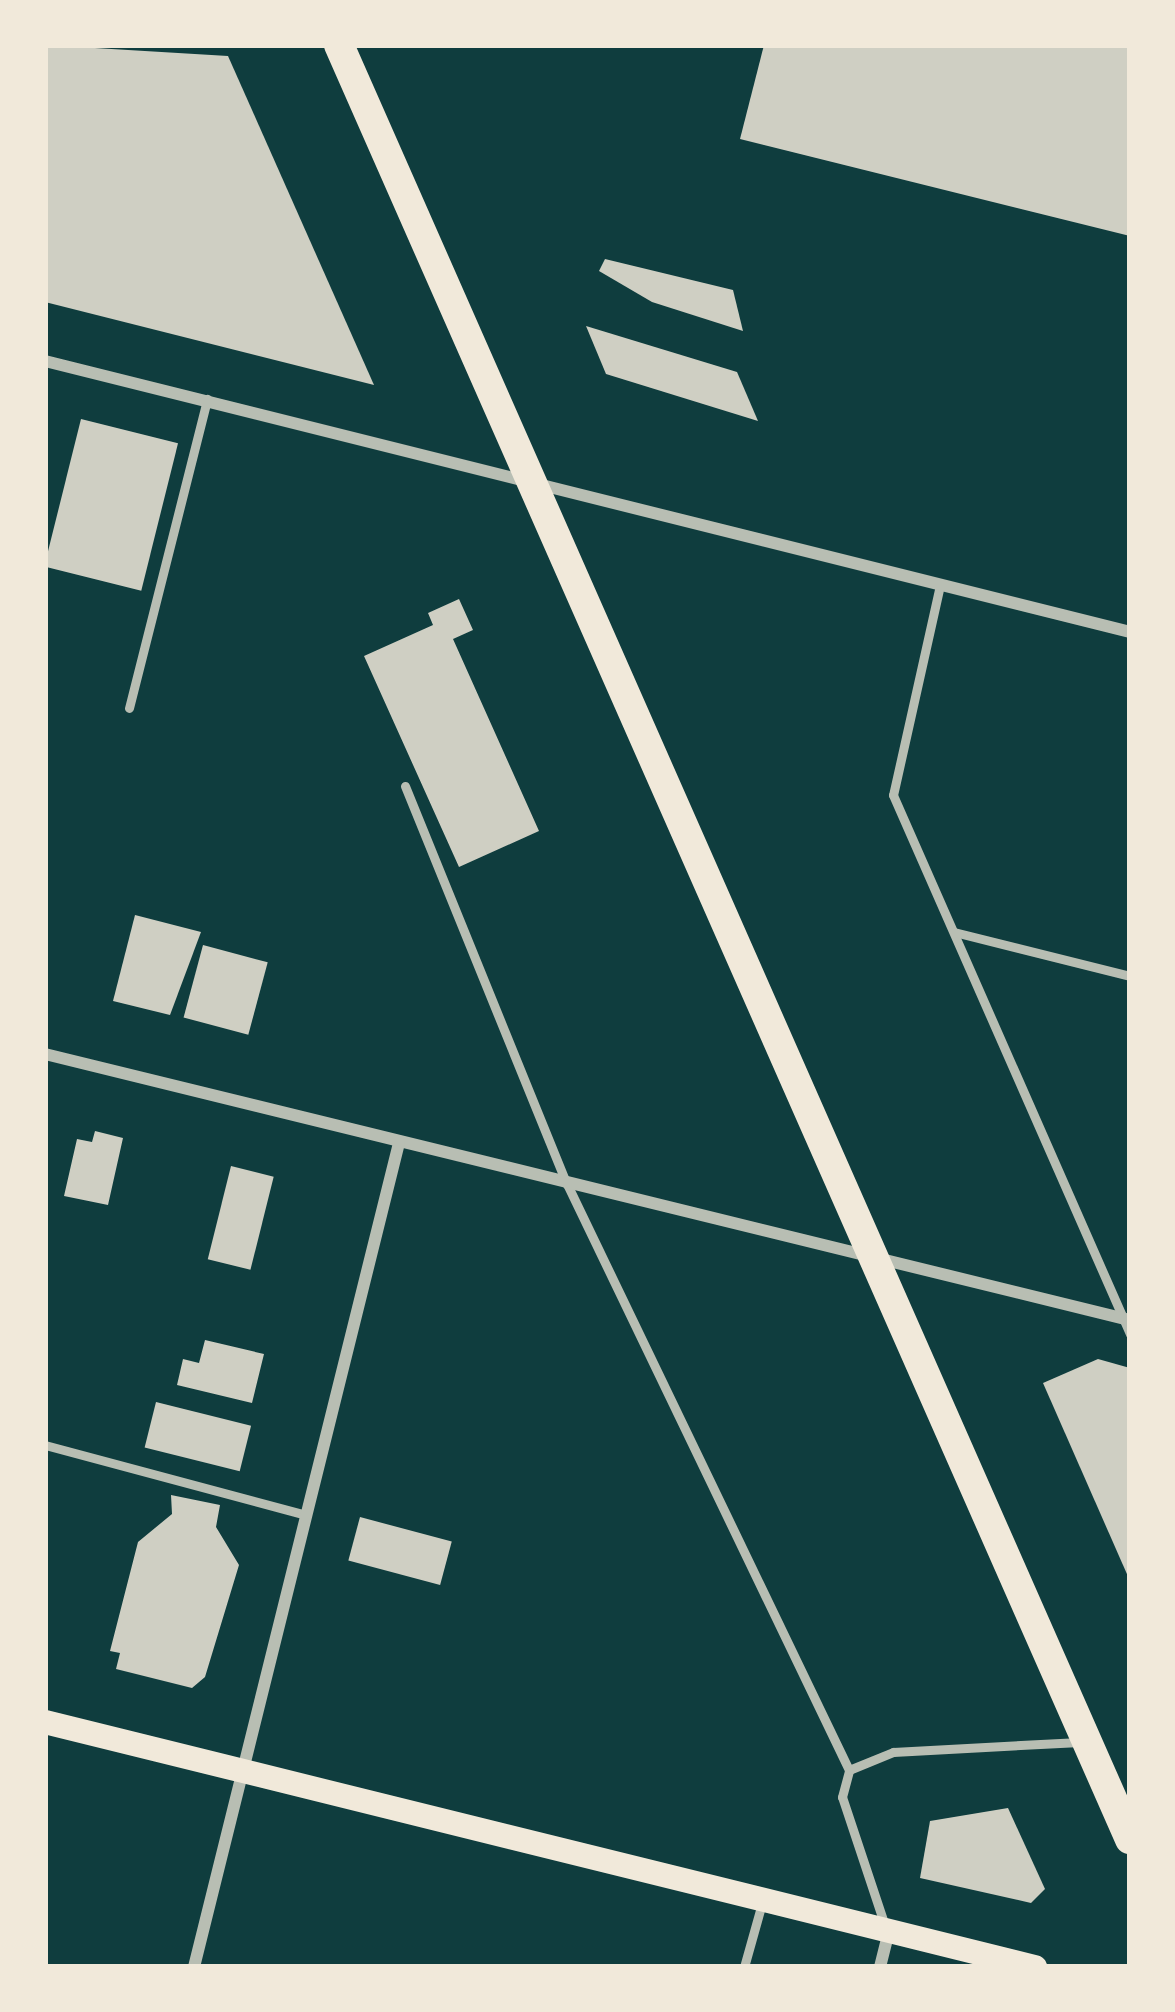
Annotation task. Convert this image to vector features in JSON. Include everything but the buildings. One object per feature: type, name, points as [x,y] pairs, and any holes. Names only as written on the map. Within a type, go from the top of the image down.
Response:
[{"type":"main road","points":[[339,45],[1130,1839]]},
{"type":"main road","points":[[45,1722],[888,1935],[1035,1967]]},
{"type":"street","points":[[45,361],[1130,632]]},
{"type":"street","points":[[45,1054],[1126,1319]]},
{"type":"street","points":[[194,1967],[399,1143]]},
{"type":"street","points":[[880,1967],[888,1935]]},
{"type":"lane","points":[[129,708],[207,398]]},
{"type":"lane","points":[[940,585],[893,795],[1130,1334]]},
{"type":"lane","points":[[405,786],[567,1184],[849,1770],[842,1797],[888,1935]]},
{"type":"lane","points":[[954,932],[1130,976]]},
{"type":"lane","points":[[45,1445],[306,1515]]},
{"type":"lane","points":[[849,1770],[892,1752],[1086,1741]]},
{"type":"lane","points":[[744,1967],[761,1903]]}]
